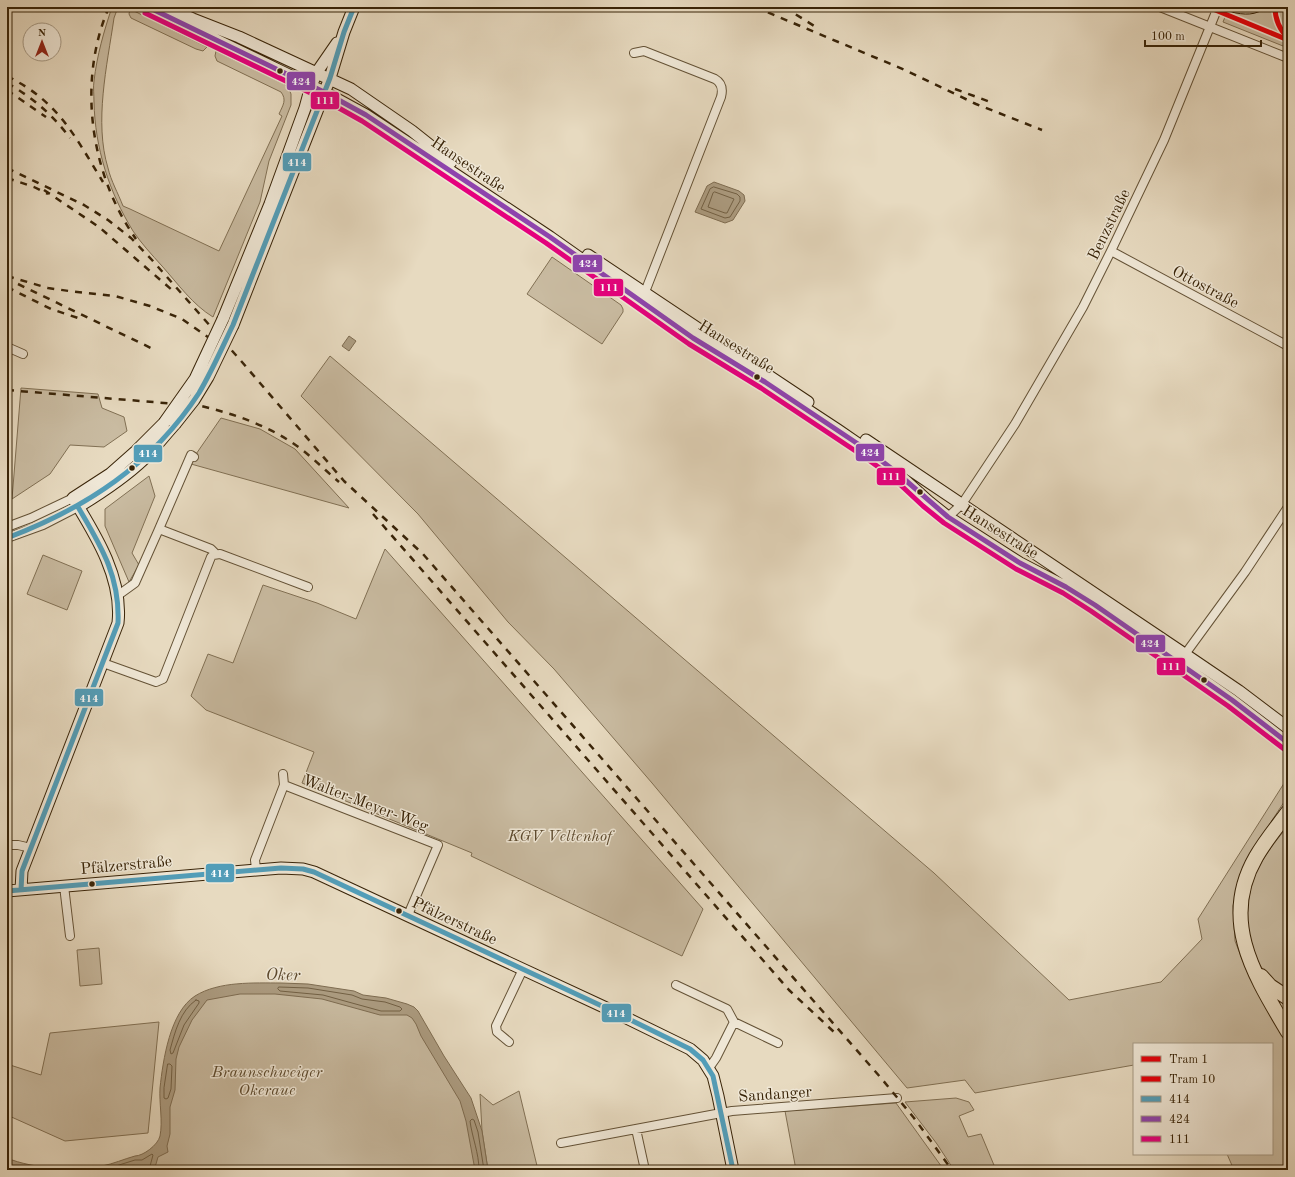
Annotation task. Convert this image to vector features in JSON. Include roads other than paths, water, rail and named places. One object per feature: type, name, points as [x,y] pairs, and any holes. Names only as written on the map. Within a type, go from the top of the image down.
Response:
[{"type":"highway","points":[[1288,812],[1256,857],[1250,869],[1243,891],[1241,918],[1244,946],[1263,989],[1288,1032]]},
{"type":"highway","points":[[1249,958],[1254,968],[1266,982],[1279,993],[1288,998]]},
{"type":"main road","name":"Hansestraße","points":[[148,7],[324,92],[366,115],[550,237],[962,504],[1186,654],[1288,728]]},
{"type":"main road","name":"Hansestraße","points":[[166,7],[193,19],[240,36],[351,88],[412,131],[442,157],[642,296],[693,338],[765,382],[870,452],[896,472],[948,517],[1020,563],[1066,587],[1089,602],[1232,700],[1288,743]]},
{"type":"main road","points":[[75,503],[136,451],[164,422],[194,379],[228,322],[330,78],[344,32],[354,7]]},
{"type":"main road","points":[[75,503],[98,495],[144,458],[176,424],[194,400],[208,377],[305,108],[311,86],[317,72],[344,32]]},
{"type":"main road","points":[[21,890],[22,871],[118,623],[118,596],[110,567],[75,503]]},
{"type":"main road","name":"Pfälzerstraße","points":[[7,891],[256,869],[287,868],[303,869],[314,872],[679,1043],[698,1055],[709,1068],[716,1085],[733,1170]]},
{"type":"street","points":[[1160,7],[1288,58]]},
{"type":"street","name":"Benzstraße","points":[[948,517],[962,504],[1017,422],[1079,313],[1112,251],[1164,140],[1218,7]]},
{"type":"street","points":[[634,53],[644,51],[715,79],[718,81],[722,90],[721,97],[642,296]]},
{"type":"street","name":"Ottostraße","points":[[1112,251],[1288,346]]},
{"type":"street","points":[[7,347],[23,354]]},
{"type":"street","points":[[118,596],[135,583],[190,455],[194,457]]},
{"type":"street","points":[[7,527],[75,503]]},
{"type":"street","points":[[7,538],[43,525],[75,503]]},
{"type":"street","points":[[1178,662],[1186,654],[1245,572],[1288,507]]},
{"type":"street","points":[[159,529],[211,549],[216,554],[220,554],[308,587]]},
{"type":"street","points":[[103,663],[156,682],[163,679],[211,557],[216,554]]},
{"type":"street","points":[[256,869],[255,860],[284,785],[283,774]]},
{"type":"street","name":"Walter-Meyer-Weg","points":[[284,785],[438,845],[408,915]]},
{"type":"street","points":[[7,845],[18,845],[31,848]]},
{"type":"street","name":"Pfälzerstraße","points":[[64,886],[70,936]]},
{"type":"street","points":[[509,1042],[497,1032],[496,1026],[522,969]]},
{"type":"street","points":[[676,985],[727,1009],[734,1022],[778,1043]]},
{"type":"street","points":[[709,1068],[716,1058],[734,1022]]},
{"type":"street","name":"Sandanger","points":[[561,1143],[722,1112],[897,1098]]},
{"type":"street","points":[[636,1128],[645,1170]]},
{"type":"water","points":[[714,182],[739,191],[744,195],[745,201],[733,220],[725,223],[695,212],[707,186]]},
{"type":"water","points":[[349,336],[356,341],[349,351],[342,346]]},
{"type":"water","points":[[281,983],[308,984],[354,991],[363,995],[386,998],[414,1007],[418,1011],[444,1056],[471,1098],[482,1131],[488,1170],[475,1170],[466,1121],[460,1101],[421,1036],[412,1018],[407,1015],[380,1015],[322,999],[275,994],[240,994],[207,1000],[192,1020],[179,1047],[176,1059],[175,1090],[170,1107],[170,1134],[167,1146],[168,1152],[158,1157],[154,1168],[143,1170],[7,1170],[7,1158],[17,1162],[41,1167],[67,1169],[91,1168],[138,1156],[146,1152],[156,1143],[160,1136],[160,1088],[163,1064],[169,1038],[179,1013],[186,1003],[204,991],[226,985]]},
{"type":"tram line","name":"1","points":[[1208,7],[1288,40]]},
{"type":"tram line","points":[[1231,12],[1250,14],[1263,10],[1267,7]]},
{"type":"tram line","name":"10","points":[[1275,7],[1278,24],[1288,38]]},
{"type":"railway","points":[[109,7],[99,36],[93,65],[91,96],[93,126],[99,157],[108,186],[120,213],[136,239]]},
{"type":"railway","points":[[755,7],[905,70],[976,104],[1042,130]]},
{"type":"railway","points":[[784,7],[819,29]]},
{"type":"railway","points":[[7,76],[25,86],[40,97],[64,121],[103,182]]},
{"type":"railway","points":[[7,83],[42,107],[70,138]]},
{"type":"railway","points":[[955,89],[993,103]]},
{"type":"railway","points":[[7,90],[46,117]]},
{"type":"railway","points":[[7,168],[84,205],[108,220],[131,238],[152,260],[344,481],[423,554],[881,1078],[914,1118],[952,1170]]},
{"type":"railway","points":[[7,178],[34,187],[48,194]]},
{"type":"railway","points":[[44,190],[99,227],[172,290]]},
{"type":"railway","points":[[7,276],[48,288],[115,296],[150,306],[182,319],[228,351]]},
{"type":"railway","points":[[18,284],[153,349]]},
{"type":"railway","points":[[7,287],[51,309],[78,318]]},
{"type":"railway","points":[[7,390],[201,406],[214,409],[239,417],[275,432],[297,446],[339,482]]},
{"type":"railway","points":[[373,514],[789,990],[834,1032]]},
{"type":"park label","name":"KGV Veltenhof","points":[[560,835]]},
{"type":"park label","name":"Braunschweiger Okeraue","points":[[267,1080]]},
{"type":"water label","name":"Oker","points":[[283,974]]}]
